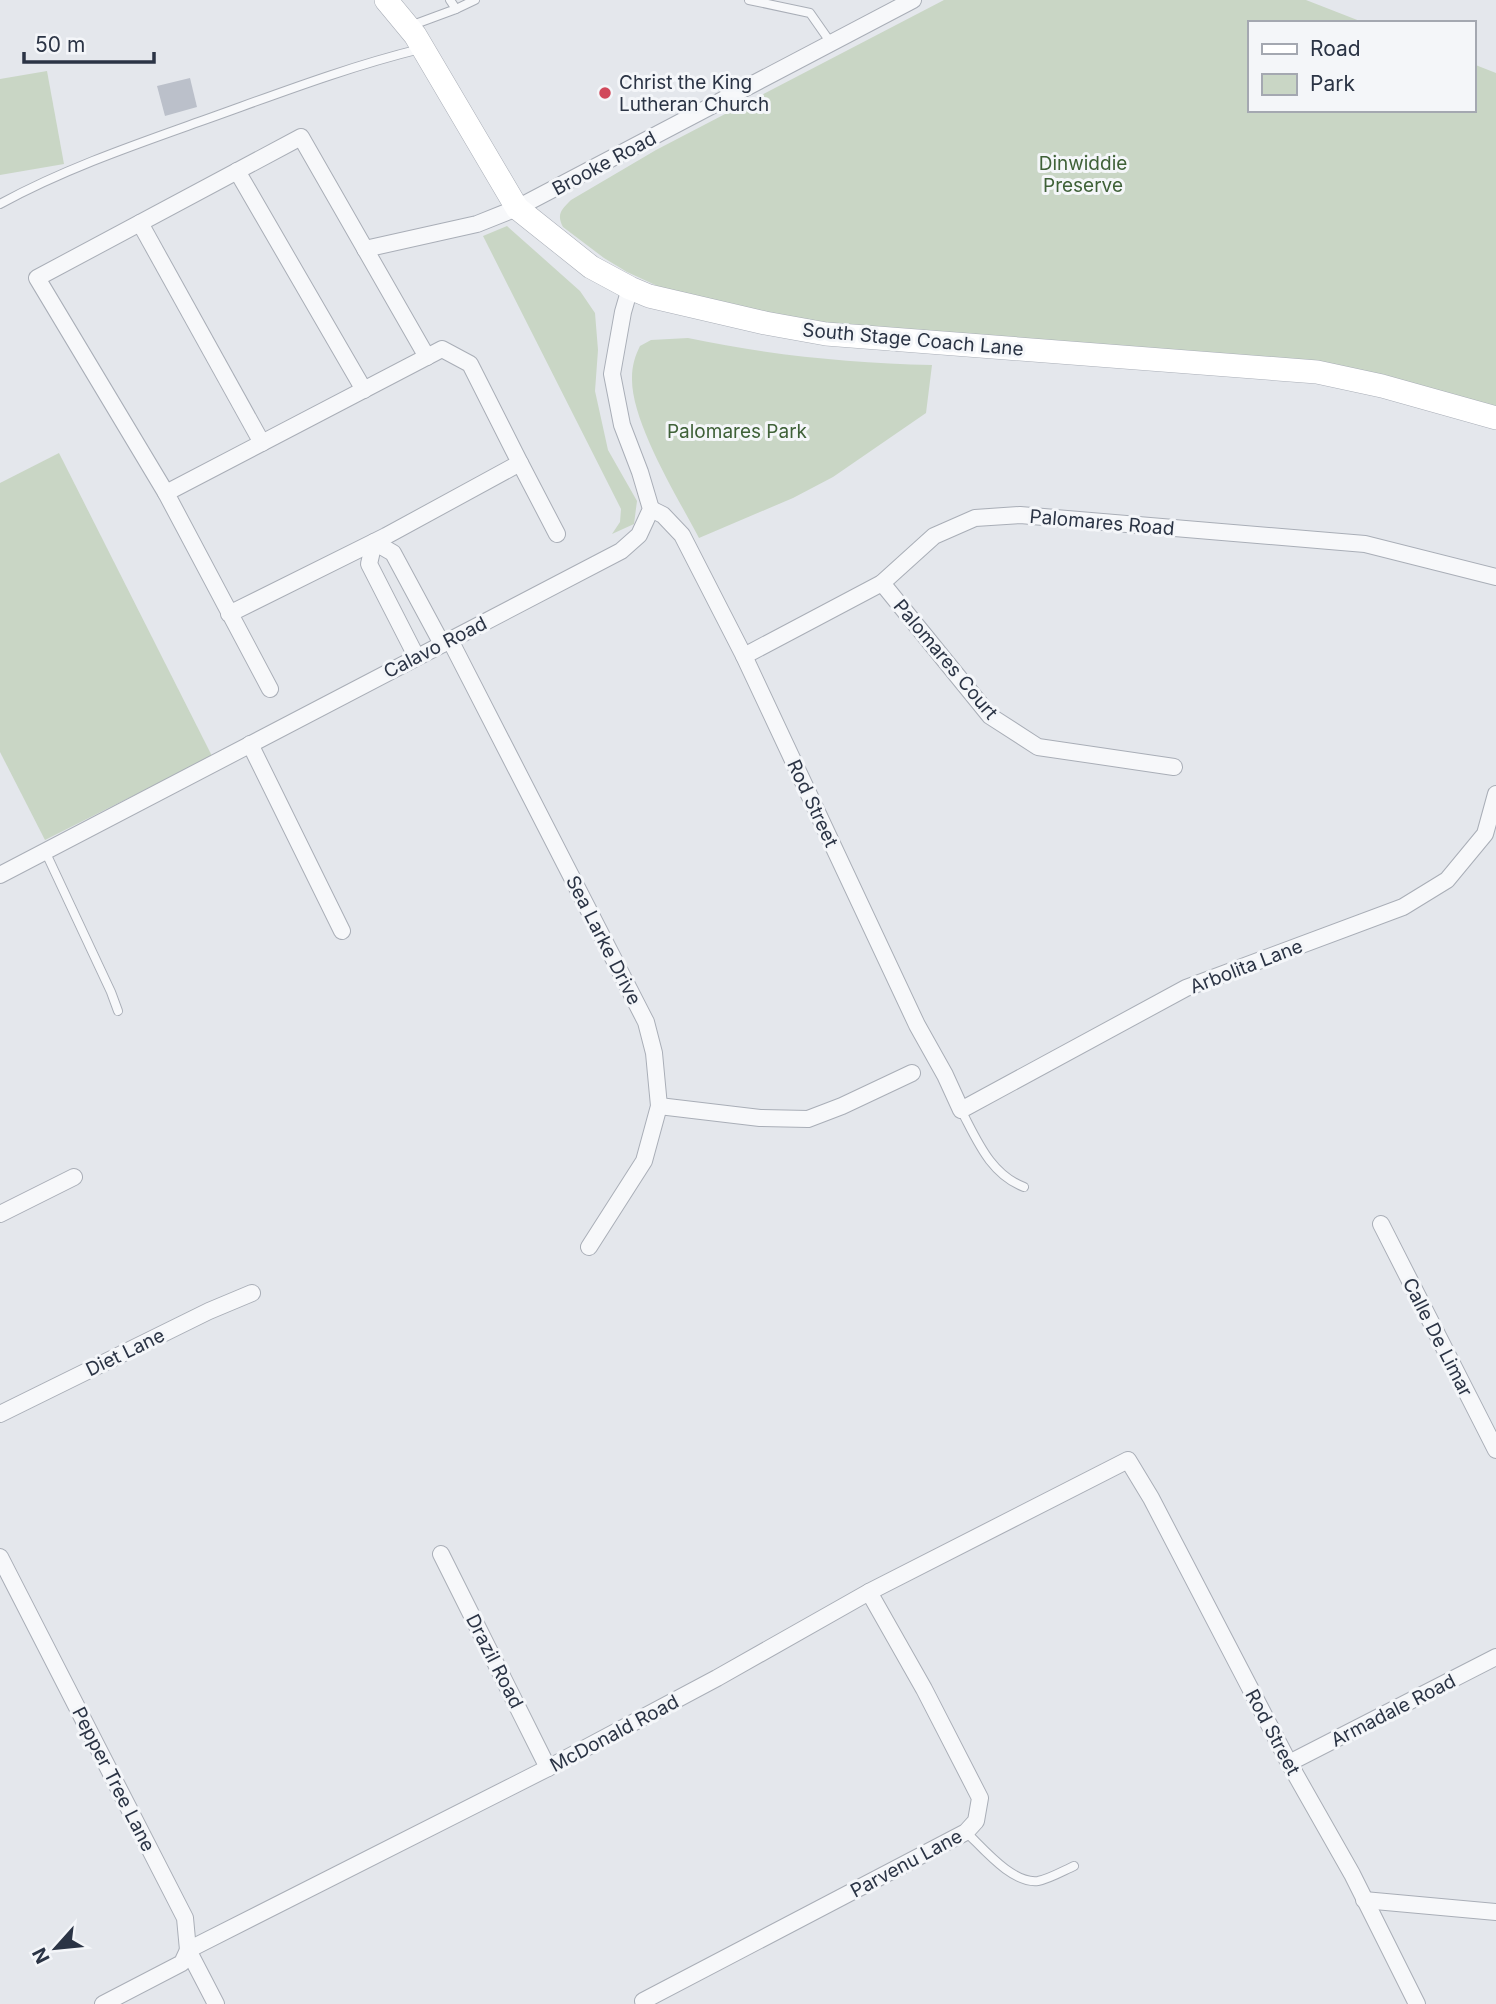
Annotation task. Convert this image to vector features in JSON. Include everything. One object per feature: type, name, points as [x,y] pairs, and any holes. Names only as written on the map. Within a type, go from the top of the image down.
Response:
[{"type":"main road","name":"South Stage Coach Lane","points":[[386,0],[423,49],[517,208],[591,267],[649,296],[826,334],[1317,372],[1381,386],[1496,418]]},
{"type":"street","name":"Brooke Road","points":[[365,249],[477,224],[517,208],[914,0]]},
{"type":"street","points":[[270,689],[166,493],[37,278],[301,137],[427,357]]},
{"type":"street","points":[[237,171],[364,390]]},
{"type":"street","points":[[140,223],[262,443]]},
{"type":"street","points":[[630,288],[612,374],[622,425],[651,509]]},
{"type":"street","points":[[166,493],[442,349],[470,364],[557,534]]},
{"type":"street","points":[[229,614],[374,542],[520,463]]},
{"type":"street","name":"Calavo Road","points":[[0,875],[621,551],[639,535],[651,509]]},
{"type":"street","name":"Rod Street","points":[[651,509],[663,515],[682,535],[744,656],[917,1026],[961,1110]]},
{"type":"street","name":"Palomares Road","points":[[744,656],[883,583],[934,536],[975,518],[1020,515],[1365,544],[1496,576]]},
{"type":"street","points":[[374,542],[369,564],[416,656]]},
{"type":"street","name":"Sea Larke Drive","points":[[374,542],[393,553],[446,642],[646,1022],[654,1053],[659,1106],[644,1161],[589,1247]]},
{"type":"street","name":"Palomares Court","points":[[883,583],[990,716],[1038,747],[1174,767]]},
{"type":"street","points":[[250,744],[342,930]]},
{"type":"street","name":"Arbolita Lane","points":[[961,1110],[1186,988],[1402,907],[1447,880],[1485,834],[1496,794]]},
{"type":"street","points":[[659,1106],[760,1118],[808,1119],[842,1107],[912,1073]]},
{"type":"street","points":[[0,1214],[74,1177]]},
{"type":"street","name":"Calle De Limar","points":[[1381,1224],[1496,1450]]},
{"type":"street","name":"Diet Lane","points":[[0,1414],[251,1293]]},
{"type":"street","name":"Rod Street","points":[[1128,1460],[1151,1498],[1289,1763],[1352,1874],[1417,2004]]},
{"type":"street","name":"McDonald Road","points":[[103,2004],[182,1963],[188,1950],[548,1768],[717,1678],[869,1592],[1128,1460]]},
{"type":"street","name":"Drazil Road","points":[[441,1554],[548,1768]]},
{"type":"street","name":"Pepper Tree Lane","points":[[0,1557],[185,1918],[188,1950],[216,2004]]},
{"type":"street","name":"Parvenu Lane","points":[[643,2001],[966,1832],[976,1821],[980,1798],[924,1689],[869,1592]]},
{"type":"street","name":"Armadale Road","points":[[1289,1763],[1496,1657]]},
{"type":"street","points":[[1364,1900],[1496,1912]]},
{"type":"lane","points":[[450,0],[456,9]]},
{"type":"lane","points":[[408,27],[475,0]]},
{"type":"lane","points":[[749,0],[810,13],[831,43]]},
{"type":"lane","points":[[0,204],[109,154],[359,65],[423,49]]},
{"type":"lane","points":[[45,851],[118,1012]]},
{"type":"lane","points":[[961,1110],[991,1164],[1014,1183],[1024,1186]]},
{"type":"lane","points":[[966,1832],[1002,1867],[1020,1878],[1036,1881],[1074,1866]]},
{"type":"green space","name":"Dinwiddie Preserve","points":[[944,0],[1306,0],[1360,21],[1248,21],[1248,112],[1475,112],[1475,65],[1496,73],[1496,412],[1301,366],[854,331],[677,295],[604,258],[563,227],[560,219],[561,212],[571,200],[656,150]]},
{"type":"green space","points":[[47,71],[64,164],[0,175],[0,79]]},
{"type":"green space","points":[[507,226],[580,291],[595,313],[598,350],[595,391],[608,450],[637,501],[634,524],[612,534],[620,522],[621,509],[483,236]]},
{"type":"green space","name":"Palomares Park","points":[[688,338],[809,357],[932,365],[926,413],[833,477],[793,498],[699,538],[647,437],[639,416],[632,378],[634,361],[640,346],[651,340]]},
{"type":"green space","points":[[59,453],[212,756],[45,840],[0,752],[0,483]]},
{"type":"building","points":[[190,78],[197,107],[165,116],[157,86]]},
{"type":"place","name":"Christ the King Lutheran Church","points":[[605,93]]}]
